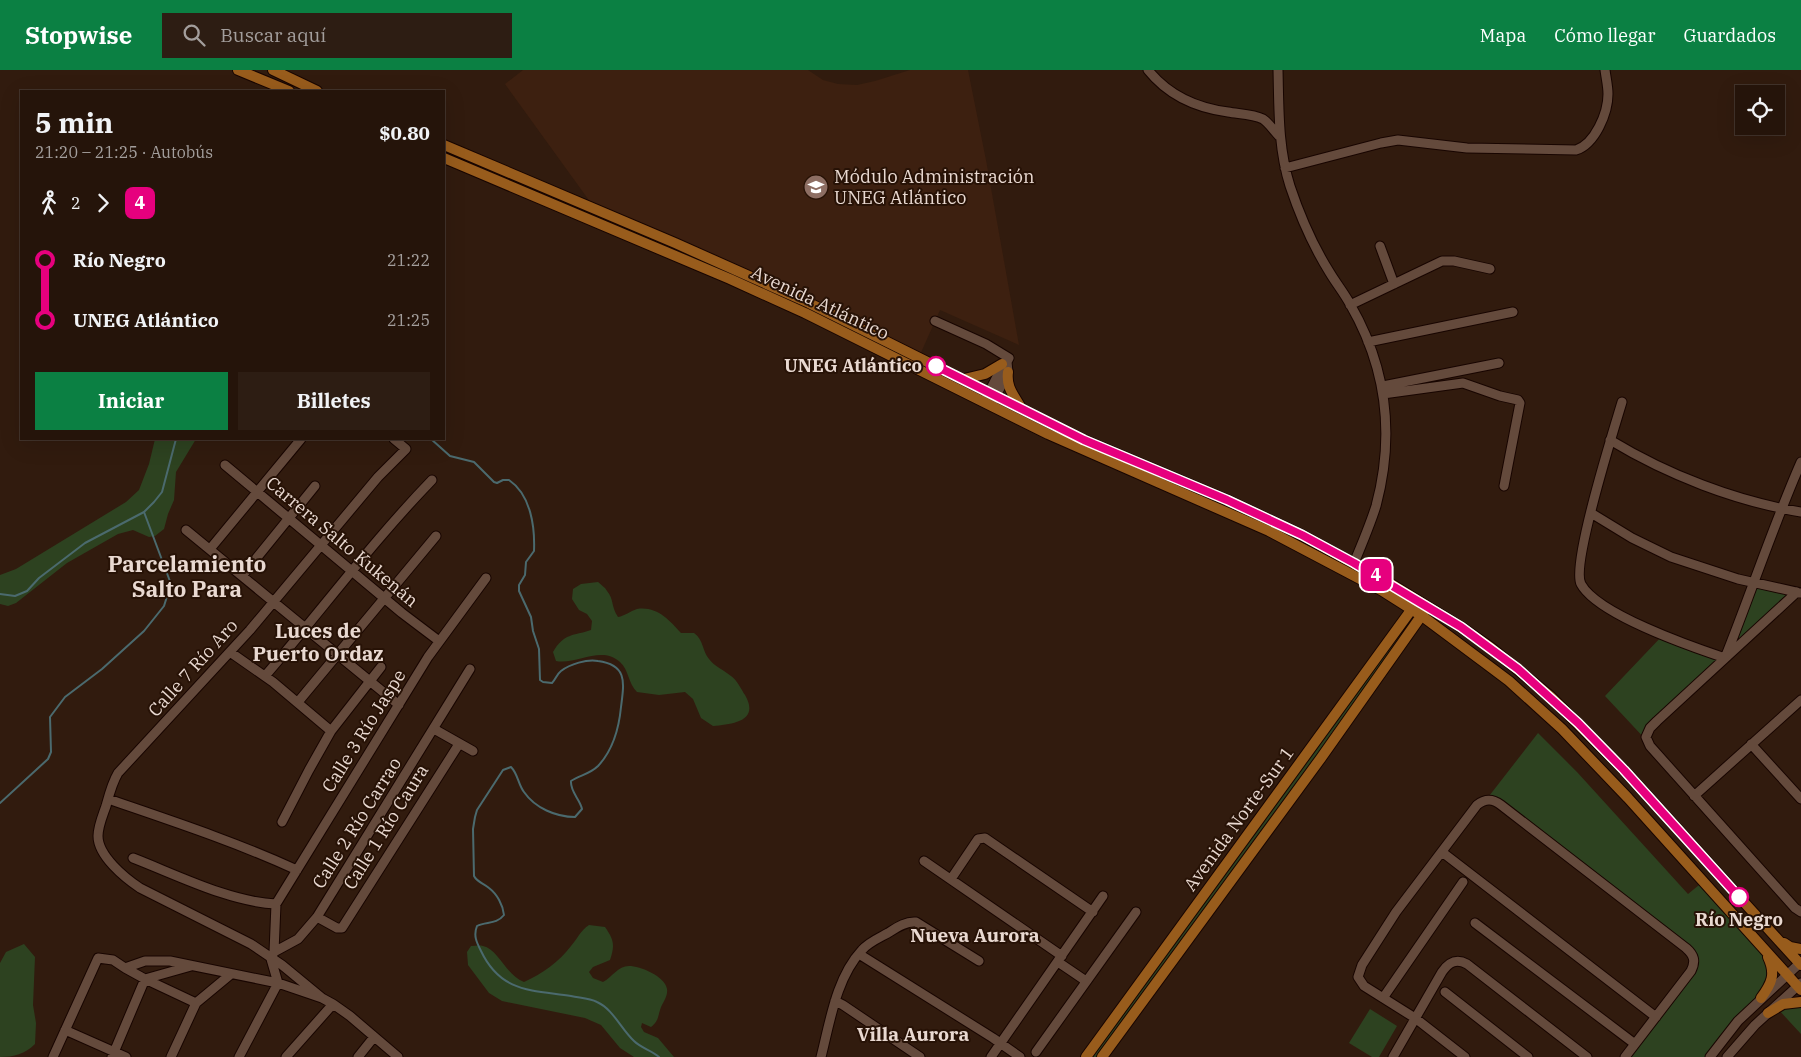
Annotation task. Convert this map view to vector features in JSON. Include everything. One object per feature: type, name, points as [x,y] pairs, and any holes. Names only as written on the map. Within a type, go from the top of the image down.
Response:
[{"type":"main road","points":[[238,70],[287,90]]},
{"type":"main road","points":[[273,70],[314,90]]},
{"type":"main road","name":"Avenida Atlántico","points":[[445,145],[742,273],[964,379],[990,399],[1021,409],[1084,440],[1260,515],[1354,563],[1414,605],[1422,616],[1509,681],[1562,729],[1628,798],[1787,975],[1800,987]]},
{"type":"main road","name":"Avenida Atlántico","points":[[445,158],[730,278],[990,399],[1098,457],[1206,502],[1268,531],[1414,605],[1428,607],[1490,647],[1557,703],[1624,770],[1801,963]]},
{"type":"main road","points":[[964,379],[986,374],[1006,366],[1010,392],[1021,409]]},
{"type":"main road","name":"Avenida Norte-Sur 1","points":[[1086,1057],[1414,605]]},
{"type":"main road","name":"Avenida Norte-Sur 1","points":[[1102,1057],[1321,758],[1428,607]]},
{"type":"main road","points":[[1774,935],[1790,947],[1801,949]]},
{"type":"main road","points":[[1762,947],[1772,966],[1773,972],[1770,986],[1762,998]]},
{"type":"main road","points":[[1768,1013],[1783,1004],[1801,1002]]},
{"type":"street","points":[[1148,70],[1165,87],[1186,100],[1206,108],[1262,119],[1279,136]]},
{"type":"street","points":[[1278,70],[1279,136],[1290,185],[1308,231],[1329,272],[1350,305],[1368,342],[1383,390],[1386,429],[1380,482],[1375,507],[1354,563]]},
{"type":"street","points":[[1285,168],[1398,140],[1467,148],[1576,150],[1582,148],[1590,141],[1606,108],[1608,93],[1605,70]]},
{"type":"street","points":[[1380,246],[1394,284]]},
{"type":"street","points":[[1350,305],[1442,261],[1454,261],[1490,269]]},
{"type":"street","points":[[1368,342],[1513,312]]},
{"type":"street","points":[[935,321],[986,344],[1010,358],[990,399]]},
{"type":"street","points":[[1383,390],[1499,363]]},
{"type":"street","points":[[1383,390],[1463,383],[1518,400],[1520,403],[1504,486]]},
{"type":"street","points":[[1622,402],[1591,514],[1579,581],[1585,590],[1599,601],[1632,621],[1670,638],[1725,658]]},
{"type":"street","points":[[210,550],[300,440]]},
{"type":"street","name":"Calle 7 Río Aro","points":[[272,956],[140,888],[126,878],[113,865],[100,845],[98,837],[99,828],[118,773],[230,652],[378,477],[406,448],[395,440]]},
{"type":"street","points":[[1610,440],[1653,464],[1685,478],[1756,502],[1801,512]]},
{"type":"street","points":[[1725,658],[1755,582],[1781,508],[1801,462]]},
{"type":"street","name":"Carrera Salto Kukenán","points":[[226,465],[418,626],[439,641]]},
{"type":"street","points":[[265,676],[390,526],[432,480]]},
{"type":"street","points":[[242,576],[315,486]]},
{"type":"street","points":[[1591,514],[1664,554],[1717,573],[1799,593]]},
{"type":"street","points":[[186,530],[368,682],[399,705]]},
{"type":"street","points":[[298,702],[436,536]]},
{"type":"street","name":"Calle 3 Río Jaspe","points":[[276,904],[439,641],[486,578]]},
{"type":"street","points":[[1799,593],[1657,721],[1647,733],[1647,741],[1694,796],[1795,908],[1801,912]]},
{"type":"street","points":[[230,652],[265,676],[331,731]]},
{"type":"street","points":[[282,822],[308,770],[331,731],[381,667]]},
{"type":"street","name":"Calle 2 Río Carrao","points":[[272,956],[298,938],[317,917],[470,669]]},
{"type":"street","points":[[1694,796],[1801,700]]},
{"type":"street","points":[[434,729],[473,751]]},
{"type":"street","name":"Calle 1 Río Caura","points":[[317,917],[337,928],[342,928],[459,744]]},
{"type":"street","points":[[1751,744],[1801,799]]},
{"type":"street","points":[[108,799],[188,825],[253,850],[297,870]]},
{"type":"street","points":[[1465,1057],[1415,1018],[1364,986],[1358,977],[1359,972],[1396,912],[1482,802],[1492,800],[1517,817],[1690,952],[1694,961],[1691,971],[1625,1057]]},
{"type":"street","points":[[951,879],[978,840],[985,838],[1093,912]]},
{"type":"street","points":[[1442,852],[1656,1017]]},
{"type":"street","points":[[133,858],[235,897],[258,903],[276,904],[272,956],[278,983],[239,1057]]},
{"type":"street","points":[[924,861],[1060,959],[1086,982]]},
{"type":"street","points":[[1383,998],[1463,882]]},
{"type":"street","points":[[991,1057],[1103,896]]},
{"type":"street","points":[[1036,1052],[1136,912]]},
{"type":"street","points":[[821,1057],[835,1001],[845,977],[858,954],[876,939],[897,927],[916,922],[979,961]]},
{"type":"street","points":[[1475,923],[1635,1044]]},
{"type":"street","points":[[858,954],[1020,1057]]},
{"type":"street","points":[[272,956],[322,998]]},
{"type":"street","points":[[53,1057],[98,958],[113,960],[145,979],[196,1003]]},
{"type":"street","points":[[125,968],[145,961],[155,960],[194,965],[278,983],[322,998],[333,1004],[398,1057]]},
{"type":"street","points":[[1393,1057],[1446,967],[1455,961],[1462,961],[1587,1057]]},
{"type":"street","points":[[1710,1057],[1738,1021],[1801,963]]},
{"type":"street","points":[[145,979],[194,965]]},
{"type":"street","points":[[171,1057],[196,1003],[231,974]]},
{"type":"street","points":[[113,1055],[145,979]]},
{"type":"street","points":[[1727,1057],[1741,1039],[1768,1013],[1800,987]]},
{"type":"street","points":[[1445,992],[1528,1057]]},
{"type":"street","points":[[835,1001],[920,1057]]},
{"type":"street","points":[[286,1057],[333,1004]]},
{"type":"street","points":[[65,1030],[113,1055],[126,1057]]},
{"type":"street","points":[[358,1057],[374,1037]]},
{"type":"shaded area","name":"UNEG Atlántico","points":[[523,70],[808,70],[823,80],[838,84],[857,85],[910,70],[968,70],[1019,345],[940,310],[919,357],[596,210],[505,84]]},
{"type":"green space","points":[[155,440],[195,440],[176,472],[174,500],[164,529],[155,536],[149,537],[133,530],[118,534],[67,563],[16,603],[8,606],[0,604],[0,575],[16,569],[126,502],[139,490],[149,464]]},
{"type":"green space","points":[[598,582],[609,594],[618,617],[637,609],[651,610],[662,615],[681,633],[694,633],[701,642],[709,659],[739,685],[749,704],[747,716],[736,722],[713,726],[701,718],[693,699],[685,692],[659,695],[637,692],[623,665],[613,657],[597,655],[556,661],[553,652],[561,641],[569,636],[591,630],[592,621],[587,614],[579,610],[572,599],[573,589],[581,584]]},
{"type":"green space","points":[[1755,582],[1797,592],[1657,721],[1647,733],[1647,741],[1605,696],[1663,635],[1725,658]]},
{"type":"green space","points":[[1411,609],[1422,616],[1102,1057],[1087,1057]]},
{"type":"green space","points":[[1538,733],[1577,772],[1688,894],[1704,881],[1762,947],[1772,979],[1710,1057],[1625,1057],[1685,979],[1693,957],[1501,805],[1486,800]]},
{"type":"green space","points":[[589,925],[605,927],[613,943],[610,960],[593,967],[589,972],[593,978],[603,982],[618,970],[629,966],[657,976],[665,984],[667,994],[657,1020],[651,1027],[642,1023],[641,1027],[644,1032],[658,1038],[674,1057],[634,1057],[620,1048],[601,1025],[585,1018],[502,1001],[489,993],[468,965],[467,952],[471,946],[483,946],[493,952],[517,978],[524,982],[556,962]]},
{"type":"green space","points":[[24,944],[35,957],[33,1005],[36,1023],[35,1044],[19,1054],[0,1057],[0,963],[6,952]]},
{"type":"green space","points":[[1801,1002],[1801,1034],[1777,1008]]},
{"type":"green space","points":[[1370,1009],[1397,1026],[1379,1057],[1372,1057],[1349,1043]]},
{"type":"waterway","points":[[0,594],[15,596],[27,591],[39,578],[85,543],[144,512],[162,492],[176,440]]},
{"type":"waterway","points":[[432,440],[450,456],[474,462],[494,482],[509,480],[516,486],[527,503],[534,532],[534,551],[526,562],[525,575],[519,585],[519,591],[531,617],[539,649],[540,680],[552,683],[565,668],[579,663],[594,661],[615,666],[622,676],[623,683],[619,723],[608,753],[595,769],[571,781],[572,789],[582,809],[575,817],[546,811],[534,803],[522,789],[511,767],[503,770],[477,810],[473,829],[474,876],[495,893],[504,915],[494,922],[477,926],[475,933],[477,942],[489,965],[508,982],[531,990],[584,998],[597,1002],[608,1009],[634,1041],[659,1057]]},
{"type":"waterway","points":[[0,803],[48,759],[51,752],[50,717],[65,697],[102,669],[144,631],[164,606],[171,584],[144,512]]},
{"type":"bus line","name":"4","points":[[936,366],[1084,440],[1227,500],[1302,535],[1354,563],[1461,627],[1518,669],[1578,723],[1624,770],[1739,897]]},
{"type":"place","name":"Módulo Administración UNEG Atlántico","points":[[816,187]]},
{"type":"place","name":"UNEG Atlántico","points":[[936,366]]},
{"type":"place","name":"Río Negro","points":[[1739,897]]},
{"type":"district","name":"Parcelamiento Salto Para","points":[[187,576]]},
{"type":"district","name":"Luces de Puerto Ordaz","points":[[318,642]]},
{"type":"district","name":"Nueva Aurora","points":[[975,935]]},
{"type":"district","name":"Villa Aurora","points":[[913,1034]]}]
